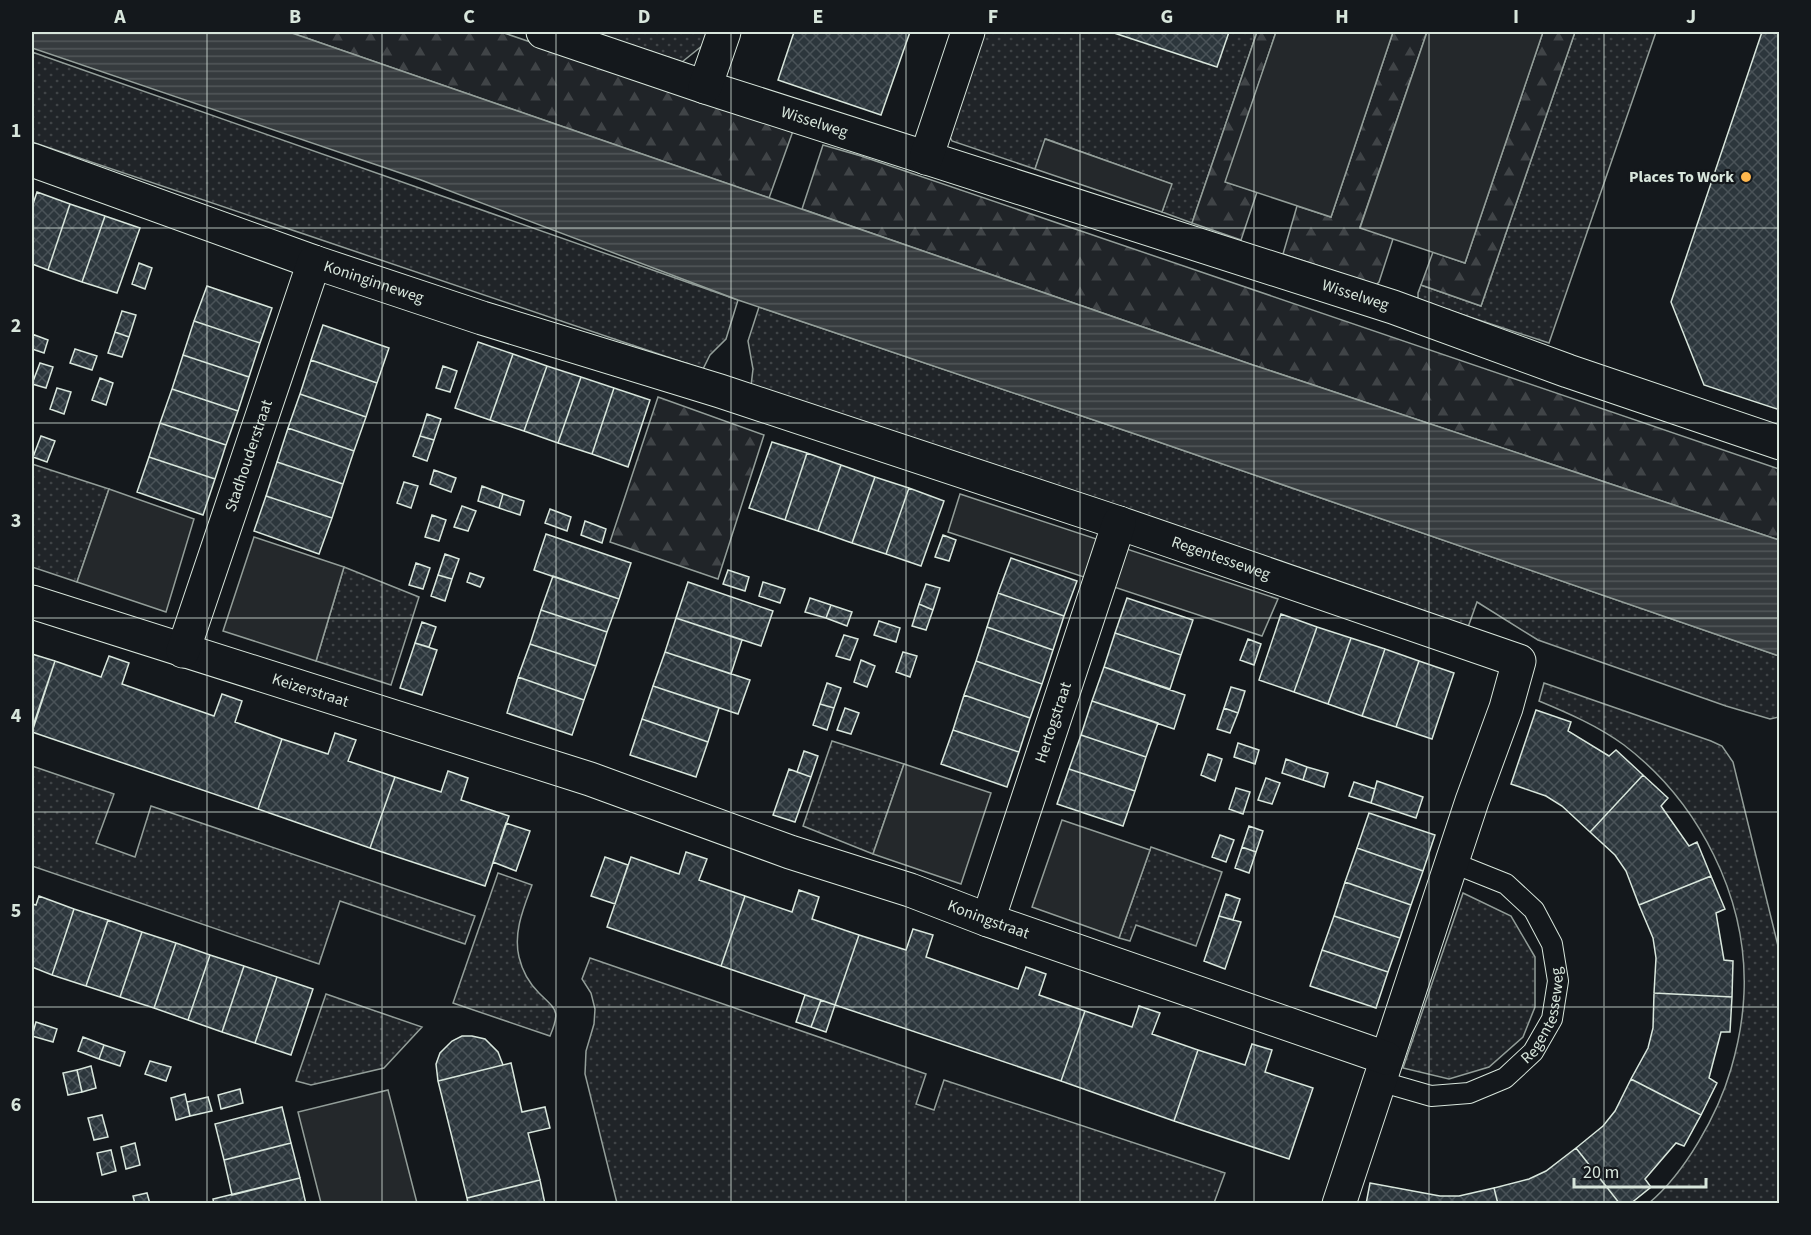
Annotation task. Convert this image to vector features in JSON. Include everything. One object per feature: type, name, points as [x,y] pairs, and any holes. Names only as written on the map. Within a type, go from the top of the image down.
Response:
[{"type":"street","name":"Wisselweg","points":[[543,32],[705,87],[1393,307],[1568,372],[1779,443]]},
{"type":"street","points":[[705,87],[724,32]]},
{"type":"street","points":[[926,158],[968,32]]},
{"type":"street","name":"Koninginneweg","points":[[32,160],[314,262],[482,318],[720,391]]},
{"type":"street","name":"Stadhouderstraat","points":[[183,651],[314,262]]},
{"type":"street","name":"Regentesseweg","points":[[720,391],[1119,523],[1519,661],[1506,708],[1451,862],[1339,1203]]},
{"type":"street","name":"Hertogstraat","points":[[988,920],[1119,523]]},
{"type":"street","name":"Keizerstraat","points":[[32,602],[590,779]]},
{"type":"street","name":"Koningstraat","points":[[590,779],[790,852],[910,890],[1383,1070]]},
{"type":"lane","name":"Regentesseweg","points":[[1383,1070],[1431,1096],[1470,1093],[1505,1078],[1533,1052],[1552,1019],[1558,981],[1552,944],[1534,910],[1506,884],[1451,862]]},
{"type":"green space","points":[[289,32],[501,32],[793,131],[769,198]]},
{"type":"green space","points":[[592,32],[711,32],[708,41],[682,62]]},
{"type":"green space","points":[[981,32],[1257,32],[1192,223],[1162,212],[1171,184],[1046,139],[1035,169],[952,141],[948,133]]},
{"type":"green space","points":[[1257,32],[1276,32],[1226,182],[1257,192],[1241,240],[1192,223]]},
{"type":"green space","points":[[1393,32],[1427,32],[1360,227],[1393,239],[1376,285],[1283,254],[1297,206],[1331,217]]},
{"type":"green space","points":[[1543,32],[1575,32],[1481,306],[1421,285],[1433,252],[1465,263]]},
{"type":"green space","points":[[1575,32],[1656,32],[1549,343],[1418,300],[1418,293],[1421,285],[1481,306]]},
{"type":"green space","points":[[32,52],[738,300],[726,339],[710,355],[703,369],[32,142]]},
{"type":"green space","points":[[823,145],[1779,469],[1779,540],[1250,364],[802,209]]},
{"type":"green space","points":[[759,307],[1779,656],[1779,717],[1770,719],[1726,706],[1538,640],[1477,602],[1467,630],[751,386],[753,369],[748,341]]},
{"type":"green space","points":[[658,397],[764,435],[718,579],[610,542]]},
{"type":"green space","points":[[32,464],[109,489],[77,582],[32,567]]},
{"type":"green space","points":[[344,567],[419,597],[391,685],[316,661]]},
{"type":"green space","points":[[1544,683],[1711,741],[1722,746],[1733,762],[1779,950],[1779,1203],[1649,1203],[1675,1176],[1699,1142],[1718,1105],[1731,1069],[1740,1032],[1744,993],[1743,957],[1737,922],[1728,888],[1714,855],[1696,823],[1675,794],[1651,768],[1614,738],[1583,720],[1539,701]]},
{"type":"green space","points":[[832,741],[904,764],[873,854],[803,826]]},
{"type":"green space","points":[[32,766],[114,794],[96,843],[135,857],[151,806],[475,916],[465,944],[340,901],[319,964],[32,866]]},
{"type":"green space","points":[[1151,847],[1222,872],[1196,946],[1136,925],[1130,941],[1119,938]]},
{"type":"green space","points":[[498,873],[532,885],[520,920],[518,948],[520,962],[526,976],[555,1011],[555,1021],[550,1036],[453,1003]]},
{"type":"green space","points":[[1463,893],[1511,916],[1535,957],[1535,1007],[1523,1037],[1489,1067],[1449,1079],[1403,1068]]},
{"type":"green space","points":[[590,958],[926,1074],[916,1104],[934,1110],[944,1080],[1225,1173],[1214,1203],[617,1203],[585,1074],[586,1051],[594,1024],[595,1009],[591,993],[582,979]]},
{"type":"green space","points":[[326,994],[422,1027],[384,1068],[311,1085],[296,1081]]},
{"type":"shaded area","points":[[32,32],[289,32],[1250,364],[1779,540],[1779,656],[1153,440],[738,300],[421,180],[32,48]]},
{"type":"shaded area","points":[[1276,32],[1393,32],[1331,217],[1225,182]]},
{"type":"shaded area","points":[[1427,32],[1543,32],[1465,263],[1360,228]]},
{"type":"shaded area","points":[[1045,139],[1172,184],[1162,212],[1035,169]]},
{"type":"shaded area","points":[[109,489],[194,519],[166,612],[77,582]]},
{"type":"shaded area","points":[[960,494],[1278,599],[1262,636],[948,532]]},
{"type":"shaded area","points":[[254,537],[344,567],[316,661],[223,631]]},
{"type":"shaded area","points":[[904,764],[991,793],[961,884],[873,854]]},
{"type":"shaded area","points":[[1062,820],[1150,850],[1119,938],[1032,907]]},
{"type":"shaded area","points":[[388,1090],[417,1203],[321,1203],[298,1112]]},
{"type":"building","points":[[794,32],[910,32],[881,115],[778,80]]},
{"type":"building","points":[[1111,32],[1229,32],[1217,67]]},
{"type":"building","name":"Places To Work","points":[[1762,32],[1780,32],[1780,410],[1704,385],[1671,302]]},
{"type":"building","points":[[37,192],[70,204],[48,270],[32,264],[32,207]]},
{"type":"building","points":[[70,204],[105,216],[82,282],[48,270]]},
{"type":"building","points":[[105,216],[140,228],[117,293],[82,282]]},
{"type":"building","points":[[139,263],[152,268],[145,289],[132,284]]},
{"type":"building","points":[[207,286],[272,308],[260,343],[194,321]]},
{"type":"building","points":[[122,311],[136,315],[129,337],[115,332]]},
{"type":"building","points":[[194,321],[260,343],[249,377],[183,355]]},
{"type":"building","points":[[323,325],[389,348],[377,383],[311,360]]},
{"type":"building","points":[[115,332],[129,337],[122,357],[108,353]]},
{"type":"building","points":[[32,334],[48,340],[44,353],[32,349]]},
{"type":"building","points":[[478,342],[513,354],[490,420],[455,408]]},
{"type":"building","points":[[75,349],[97,356],[92,370],[70,363]]},
{"type":"building","points":[[513,354],[547,366],[524,431],[490,420]]},
{"type":"building","points":[[183,355],[249,377],[238,411],[172,389]]},
{"type":"building","points":[[311,360],[377,383],[366,417],[300,394]]},
{"type":"building","points":[[40,363],[53,367],[46,388],[32,384]]},
{"type":"building","points":[[443,366],[457,371],[450,392],[436,388]]},
{"type":"building","points":[[547,366],[581,377],[558,443],[524,431]]},
{"type":"building","points":[[581,377],[614,388],[592,454],[558,443]]},
{"type":"building","points":[[100,378],[113,383],[106,405],[92,400]]},
{"type":"building","points":[[57,388],[71,392],[64,414],[50,409]]},
{"type":"building","points":[[614,388],[650,400],[628,467],[592,454]]},
{"type":"building","points":[[172,389],[238,411],[226,445],[160,423]]},
{"type":"building","points":[[300,394],[366,417],[354,451],[288,428]]},
{"type":"building","points":[[427,414],[441,419],[434,440],[420,436]]},
{"type":"building","points":[[160,423],[226,445],[215,479],[149,457]]},
{"type":"building","points":[[288,428],[354,451],[343,484],[277,462]]},
{"type":"building","points":[[41,436],[55,441],[47,462],[33,457]]},
{"type":"building","points":[[420,436],[434,440],[427,461],[413,456]]},
{"type":"building","points":[[772,442],[807,453],[785,520],[749,508]]},
{"type":"building","points":[[807,453],[841,465],[818,531],[785,520]]},
{"type":"building","points":[[149,457],[215,479],[203,515],[137,492]]},
{"type":"building","points":[[277,462],[343,484],[332,518],[266,496]]},
{"type":"building","points":[[841,465],[875,477],[852,543],[818,531]]},
{"type":"building","points":[[434,470],[456,478],[451,492],[430,484]]},
{"type":"building","points":[[875,477],[909,488],[886,554],[852,543]]},
{"type":"building","points":[[404,482],[418,486],[411,508],[397,503]]},
{"type":"building","points":[[482,486],[503,494],[499,508],[478,501]]},
{"type":"building","points":[[909,488],[944,501],[921,566],[886,554]]},
{"type":"building","points":[[503,494],[524,501],[520,515],[499,508]]},
{"type":"building","points":[[266,496],[332,518],[319,554],[254,531]]},
{"type":"building","points":[[462,506],[476,511],[468,531],[454,527]]},
{"type":"building","points":[[550,509],[571,517],[567,531],[545,523]]},
{"type":"building","points":[[432,515],[446,520],[439,541],[425,537]]},
{"type":"building","points":[[585,521],[606,529],[602,543],[581,535]]},
{"type":"building","points":[[546,534],[631,563],[619,599],[534,570]]},
{"type":"building","points":[[943,535],[956,540],[949,561],[935,557]]},
{"type":"building","points":[[445,554],[459,559],[452,579],[438,575]]},
{"type":"building","points":[[1011,558],[1077,581],[1064,616],[998,593]]},
{"type":"building","points":[[416,563],[430,568],[423,589],[409,585]]},
{"type":"building","points":[[728,570],[749,577],[745,591],[723,584]]},
{"type":"building","points":[[470,573],[484,578],[480,587],[467,582]]},
{"type":"building","points":[[438,575],[452,579],[445,601],[431,596]]},
{"type":"building","points":[[553,576],[619,599],[607,632],[541,610]]},
{"type":"building","points":[[688,582],[773,611],[761,646],[676,618]]},
{"type":"building","points":[[763,582],[785,589],[780,603],[759,596]]},
{"type":"building","points":[[926,584],[940,588],[933,610],[919,604]]},
{"type":"building","points":[[998,593],[1064,616],[1053,650],[987,627]]},
{"type":"building","points":[[810,598],[831,605],[826,618],[805,612]]},
{"type":"building","points":[[1127,598],[1193,620],[1181,655],[1115,633]]},
{"type":"building","points":[[919,604],[933,610],[926,630],[912,626]]},
{"type":"building","points":[[831,605],[852,612],[847,626],[826,618]]},
{"type":"building","points":[[541,610],[607,632],[596,666],[530,644]]},
{"type":"building","points":[[1281,614],[1317,627],[1294,692],[1259,680]]},
{"type":"building","points":[[676,618],[742,640],[731,674],[665,652]]},
{"type":"building","points":[[879,621],[900,628],[896,642],[874,635]]},
{"type":"building","points":[[422,622],[436,627],[429,647],[415,643]]},
{"type":"building","points":[[987,627],[1053,650],[1042,684],[976,661]]},
{"type":"building","points":[[1317,627],[1351,638],[1328,704],[1294,692]]},
{"type":"building","points":[[1115,633],[1181,655],[1170,689],[1104,667]]},
{"type":"building","points":[[844,635],[858,639],[850,660],[836,656]]},
{"type":"building","points":[[1351,638],[1385,649],[1362,716],[1328,704]]},
{"type":"building","points":[[1248,639],[1261,644],[1254,665],[1240,660]]},
{"type":"building","points":[[415,643],[437,650],[422,695],[400,688]]},
{"type":"building","points":[[530,644],[596,666],[584,700],[518,677]]},
{"type":"building","points":[[1385,649],[1419,661],[1396,727],[1362,716]]},
{"type":"building","points":[[665,652],[750,680],[738,714],[653,686]]},
{"type":"building","points":[[903,652],[917,656],[910,677],[896,672]]},
{"type":"building","points":[[32,654],[55,661],[32,729]]},
{"type":"building","points":[[109,656],[129,663],[122,684],[214,716],[222,694],[242,701],[235,722],[282,739],[258,809],[32,732],[55,661],[101,677]]},
{"type":"building","points":[[861,660],[875,666],[867,687],[854,682]]},
{"type":"building","points":[[976,661],[1042,684],[1030,718],[964,695]]},
{"type":"building","points":[[1419,661],[1454,673],[1432,739],[1396,727]]},
{"type":"building","points":[[1104,667],[1185,695],[1174,729],[1092,701]]},
{"type":"building","points":[[518,677],[584,700],[572,735],[507,713]]},
{"type":"building","points":[[827,683],[841,688],[834,708],[820,704]]},
{"type":"building","points":[[653,686],[719,708],[708,742],[642,719]]},
{"type":"building","points":[[1231,687],[1245,691],[1238,713],[1224,708]]},
{"type":"building","points":[[964,695],[1030,718],[1019,752],[953,730]]},
{"type":"building","points":[[1092,701],[1158,723],[1146,757],[1081,735]]},
{"type":"building","points":[[820,704],[834,708],[827,730],[813,725]]},
{"type":"building","points":[[845,708],[859,713],[851,734],[837,730]]},
{"type":"building","points":[[1224,708],[1238,713],[1230,733],[1217,729]]},
{"type":"building","points":[[1536,710],[1571,722],[1568,731],[1609,756],[1616,750],[1643,775],[1590,832],[1562,806],[1546,796],[1511,784]]},
{"type":"building","points":[[642,719],[708,742],[696,777],[630,755]]},
{"type":"building","points":[[953,730],[1019,752],[1007,787],[941,764]]},
{"type":"building","points":[[335,733],[356,740],[348,761],[395,777],[370,848],[258,809],[282,739],[328,754]]},
{"type":"building","points":[[1081,735],[1146,757],[1135,791],[1069,769]]},
{"type":"building","points":[[1238,743],[1259,750],[1255,764],[1234,757]]},
{"type":"building","points":[[804,751],[818,756],[811,777],[797,772]]},
{"type":"building","points":[[1208,754],[1222,759],[1215,781],[1201,775]]},
{"type":"building","points":[[1286,759],[1307,767],[1303,780],[1282,773]]},
{"type":"building","points":[[1307,767],[1328,773],[1324,787],[1303,780]]},
{"type":"building","points":[[789,769],[811,777],[795,822],[773,815]]},
{"type":"building","points":[[1069,769],[1135,791],[1123,826],[1057,804]]},
{"type":"building","points":[[448,771],[468,778],[461,800],[509,816],[485,886],[370,848],[395,777],[441,792]]},
{"type":"building","points":[[1643,775],[1668,798],[1661,806],[1689,846],[1697,842],[1711,876],[1639,905],[1626,871],[1615,855],[1590,832]]},
{"type":"building","points":[[1266,778],[1280,783],[1272,804],[1258,800]]},
{"type":"building","points":[[1377,781],[1423,797],[1416,818],[1371,803]]},
{"type":"building","points":[[1354,782],[1375,789],[1371,803],[1349,796]]},
{"type":"building","points":[[1236,788],[1250,792],[1243,814],[1229,809]]},
{"type":"building","points":[[1369,813],[1435,835],[1423,871],[1357,848]]},
{"type":"building","points":[[506,823],[530,831],[516,871],[493,862]]},
{"type":"building","points":[[1249,826],[1263,831],[1256,852],[1242,847]]},
{"type":"building","points":[[1220,835],[1234,840],[1226,862],[1212,857]]},
{"type":"building","points":[[1242,847],[1256,852],[1249,873],[1235,868]]},
{"type":"building","points":[[1357,848],[1423,871],[1411,905],[1345,882]]},
{"type":"building","points":[[686,852],[707,859],[699,880],[745,896],[721,966],[607,927],[631,857],[679,874]]},
{"type":"building","points":[[605,857],[628,865],[615,904],[591,896]]},
{"type":"building","points":[[1711,876],[1725,909],[1716,913],[1724,960],[1733,961],[1732,997],[1654,993],[1656,958],[1653,938],[1639,905]]},
{"type":"building","points":[[1345,882],[1411,905],[1400,938],[1334,916]]},
{"type":"building","points":[[799,890],[819,897],[812,919],[859,935],[835,1005],[721,966],[745,896],[792,912]]},
{"type":"building","points":[[1226,894],[1240,899],[1233,920],[1219,916]]},
{"type":"building","points":[[39,896],[74,909],[52,975],[32,967],[32,904],[36,905]]},
{"type":"building","points":[[74,909],[108,920],[86,986],[52,975]]},
{"type":"building","points":[[1219,916],[1241,922],[1225,969],[1204,961]]},
{"type":"building","points":[[1334,916],[1400,938],[1388,972],[1322,950]]},
{"type":"building","points":[[108,920],[142,932],[120,997],[86,986]]},
{"type":"building","points":[[913,929],[933,935],[926,957],[1018,989],[1026,967],[1046,974],[1039,995],[1085,1011],[1061,1081],[835,1005],[859,935],[906,950]]},
{"type":"building","points":[[142,932],[176,943],[154,1008],[120,997]]},
{"type":"building","points":[[176,943],[210,955],[188,1020],[154,1008]]},
{"type":"building","points":[[1322,950],[1388,972],[1376,1008],[1310,986]]},
{"type":"building","points":[[210,955],[244,966],[222,1032],[188,1020]]},
{"type":"building","points":[[244,966],[277,977],[255,1043],[222,1032]]},
{"type":"building","points":[[277,977],[313,989],[291,1055],[255,1043]]},
{"type":"building","points":[[1654,993],[1732,997],[1730,1032],[1721,1032],[1709,1078],[1717,1083],[1701,1115],[1631,1079],[1648,1048],[1653,1028]]},
{"type":"building","points":[[805,995],[821,1000],[811,1027],[796,1022]]},
{"type":"building","points":[[821,1000],[835,1005],[826,1032],[811,1027]]},
{"type":"building","points":[[1139,1006],[1160,1013],[1152,1034],[1198,1050],[1174,1121],[1061,1081],[1085,1011],[1132,1027]]},
{"type":"building","points":[[36,1022],[57,1029],[53,1042],[32,1036]]},
{"type":"building","points":[[462,1036],[485,1039],[498,1052],[503,1065],[438,1081],[436,1064],[440,1053],[452,1041]]},
{"type":"building","points":[[83,1037],[104,1045],[99,1059],[78,1051]]},
{"type":"building","points":[[1252,1044],[1272,1050],[1265,1072],[1313,1088],[1289,1159],[1174,1121],[1198,1050],[1245,1065]]},
{"type":"building","points":[[104,1045],[125,1052],[120,1066],[99,1059]]},
{"type":"building","points":[[150,1061],[171,1067],[166,1081],[145,1074]]},
{"type":"building","points":[[511,1063],[522,1112],[545,1107],[550,1128],[528,1133],[540,1180],[467,1198],[438,1081]]},
{"type":"building","points":[[91,1066],[96,1088],[82,1092],[77,1070]]},
{"type":"building","points":[[77,1070],[82,1092],[68,1095],[63,1073]]},
{"type":"building","points":[[1631,1079],[1701,1115],[1684,1146],[1676,1143],[1645,1179],[1651,1187],[1630,1204],[1620,1204],[1576,1148],[1603,1126],[1615,1111]]},
{"type":"building","points":[[240,1089],[243,1103],[221,1109],[218,1095]]},
{"type":"building","points":[[185,1094],[190,1116],[176,1120],[171,1098]]},
{"type":"building","points":[[208,1097],[212,1111],[190,1116],[187,1102]]},
{"type":"building","points":[[282,1107],[291,1143],[224,1160],[215,1124]]},
{"type":"building","points":[[102,1115],[108,1137],[94,1140],[88,1118]]},
{"type":"building","points":[[135,1143],[140,1165],[126,1169],[121,1147]]},
{"type":"building","points":[[291,1143],[300,1178],[232,1195],[224,1160]]},
{"type":"building","points":[[1576,1148],[1620,1204],[1498,1204],[1494,1188],[1529,1179],[1546,1171]]},
{"type":"building","points":[[111,1150],[116,1171],[102,1175],[97,1153]]},
{"type":"building","points":[[300,1178],[306,1204],[214,1204],[213,1199]]},
{"type":"building","points":[[540,1180],[545,1204],[468,1204],[467,1198]]},
{"type":"building","points":[[1370,1183],[1440,1196],[1459,1196],[1494,1188],[1498,1204],[1366,1204]]},
{"type":"building","points":[[147,1193],[150,1204],[135,1204],[133,1196]]},
{"type":"place","name":"Places To Work","points":[[1746,177]]}]
